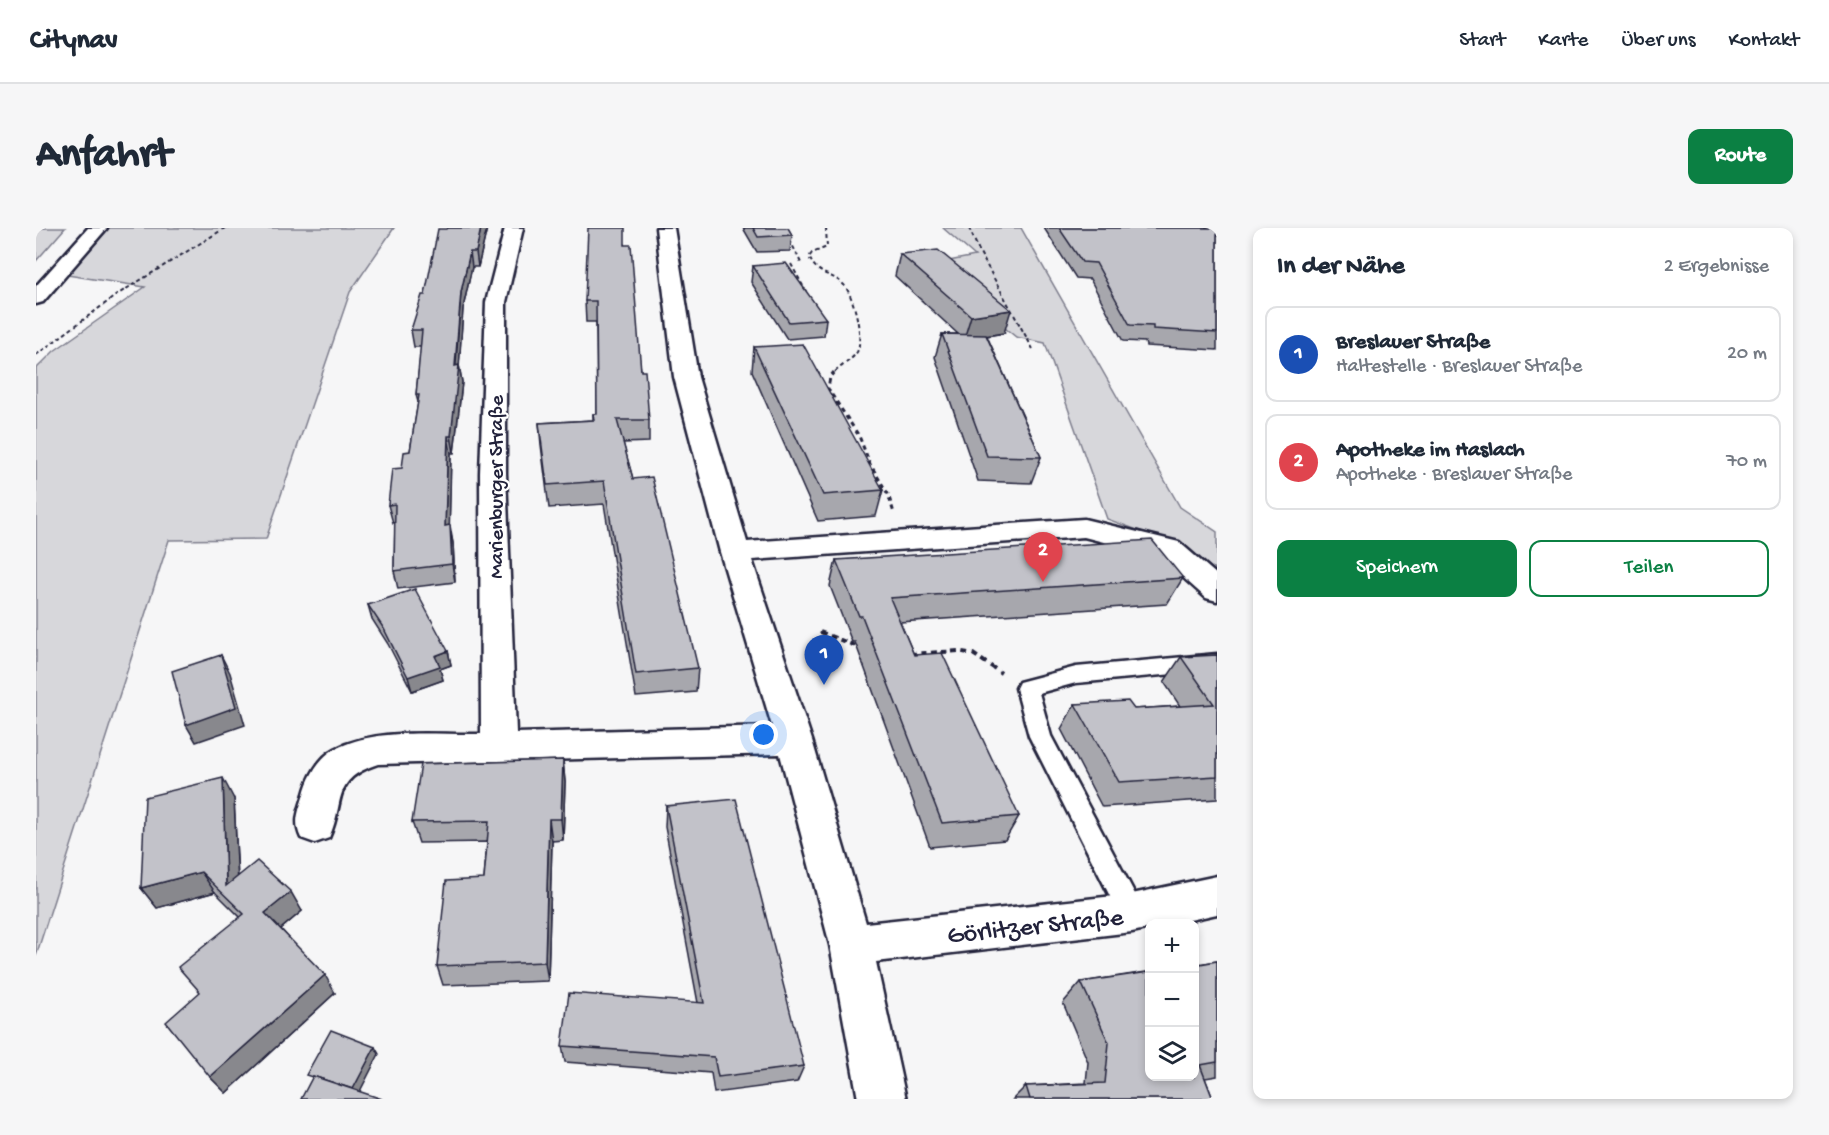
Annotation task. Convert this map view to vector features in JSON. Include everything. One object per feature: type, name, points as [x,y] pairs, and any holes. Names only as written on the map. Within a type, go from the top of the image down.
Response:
[{"type":"street","points":[[36,298],[98,228]]},
{"type":"street","name":"Marienburger Straße","points":[[499,748],[493,473],[495,340],[500,282],[514,228]]},
{"type":"street","points":[[665,228],[686,377],[735,552],[794,740],[851,945],[882,1099]]},
{"type":"street","points":[[735,552],[1083,528],[1169,549],[1217,591]]},
{"type":"street","points":[[315,826],[325,783],[346,760],[378,750],[794,740]]},
{"type":"street","name":"Görlitzer Straße","points":[[851,945],[1132,913],[1217,895]]},
{"type":"lane","points":[[1132,913],[1040,736],[1027,688],[1076,675],[1217,662]]},
{"type":"path","points":[[36,355],[118,294],[225,228]]},
{"type":"path","points":[[826,228],[827,247],[812,253],[809,257],[819,273],[842,283],[847,289],[854,303],[859,345],[855,356],[831,376],[828,389],[859,436],[908,541]]},
{"type":"path","points":[[969,228],[980,253],[1034,351]]},
{"type":"path","points":[[789,233],[801,263]]},
{"type":"path","points":[[791,264],[810,299]]},
{"type":"path","points":[[799,291],[805,290]]},
{"type":"path","points":[[820,632],[869,650]]},
{"type":"path","points":[[902,654],[958,651],[973,654],[991,668],[1027,688]]},
{"type":"shaded area","points":[[36,228],[65,228],[36,261]]},
{"type":"shaded area","points":[[107,228],[394,228],[350,292],[266,539],[169,540],[36,956],[36,369],[54,351],[145,287],[67,275]]},
{"type":"shaded area","points":[[943,228],[1021,228],[1180,507],[1217,532],[1217,581],[1173,543],[1107,519],[1045,343],[1016,337],[928,265],[975,256]]},
{"type":"building","points":[[481,228],[476,252],[470,252],[461,292],[455,366],[459,365],[451,436],[448,436],[445,526],[450,525],[452,564],[394,571],[395,504],[388,505],[392,469],[402,468],[404,452],[410,451],[419,395],[416,395],[422,330],[411,330],[422,295],[425,295],[438,229]]},
{"type":"building","points":[[588,228],[625,228],[625,245],[631,245],[641,371],[645,371],[649,420],[617,420],[633,479],[652,477],[698,668],[636,674],[604,481],[547,485],[539,423],[594,420],[593,414],[597,414],[596,301],[585,301]]},
{"type":"building","points":[[753,228],[788,228],[792,235],[758,237]]},
{"type":"building","points":[[1059,228],[1217,228],[1217,333],[1153,329],[1153,326],[1130,325],[1096,263],[1082,262]]},
{"type":"building","points":[[938,250],[1011,310],[971,316],[900,254]]},
{"type":"building","points":[[786,263],[826,319],[789,322],[753,266]]},
{"type":"building","points":[[942,334],[986,335],[1041,457],[987,456]]},
{"type":"building","points":[[803,344],[883,490],[823,495],[754,347]]},
{"type":"building","points":[[1152,540],[1183,578],[890,598],[914,655],[942,653],[1019,816],[942,823],[862,616],[859,616],[836,560]]},
{"type":"building","points":[[415,589],[448,651],[435,656],[440,666],[408,677],[384,629],[368,605]]},
{"type":"building","points":[[221,655],[236,707],[186,725],[172,671]]},
{"type":"building","points":[[1217,655],[1217,776],[1119,782],[1075,704],[1128,701],[1134,709],[1214,704],[1181,657]]},
{"type":"building","points":[[563,760],[561,819],[549,819],[545,962],[437,966],[446,881],[484,879],[489,821],[412,822],[421,764]]},
{"type":"building","points":[[223,778],[226,886],[257,861],[291,892],[265,913],[325,975],[210,1077],[166,1022],[200,992],[178,967],[244,914],[201,872],[141,888],[145,797]]},
{"type":"building","points":[[736,799],[804,1066],[718,1077],[714,1057],[562,1046],[569,993],[704,1003],[666,806]]},
{"type":"building","points":[[1217,961],[1217,1062],[1200,1065],[1213,1099],[1030,1099],[1026,1086],[1105,1083],[1109,1043],[1081,982],[1145,973],[1145,1081],[1199,1081],[1199,964]]},
{"type":"building","points":[[331,1030],[375,1047],[353,1089],[306,1075]]},
{"type":"building","points":[[313,1076],[382,1099],[301,1099]]},
{"type":"place","name":"Apotheke im Haslach","points":[[1043,582]]},
{"type":"place","name":"Breslauer Straße","points":[[824,685]]}]
